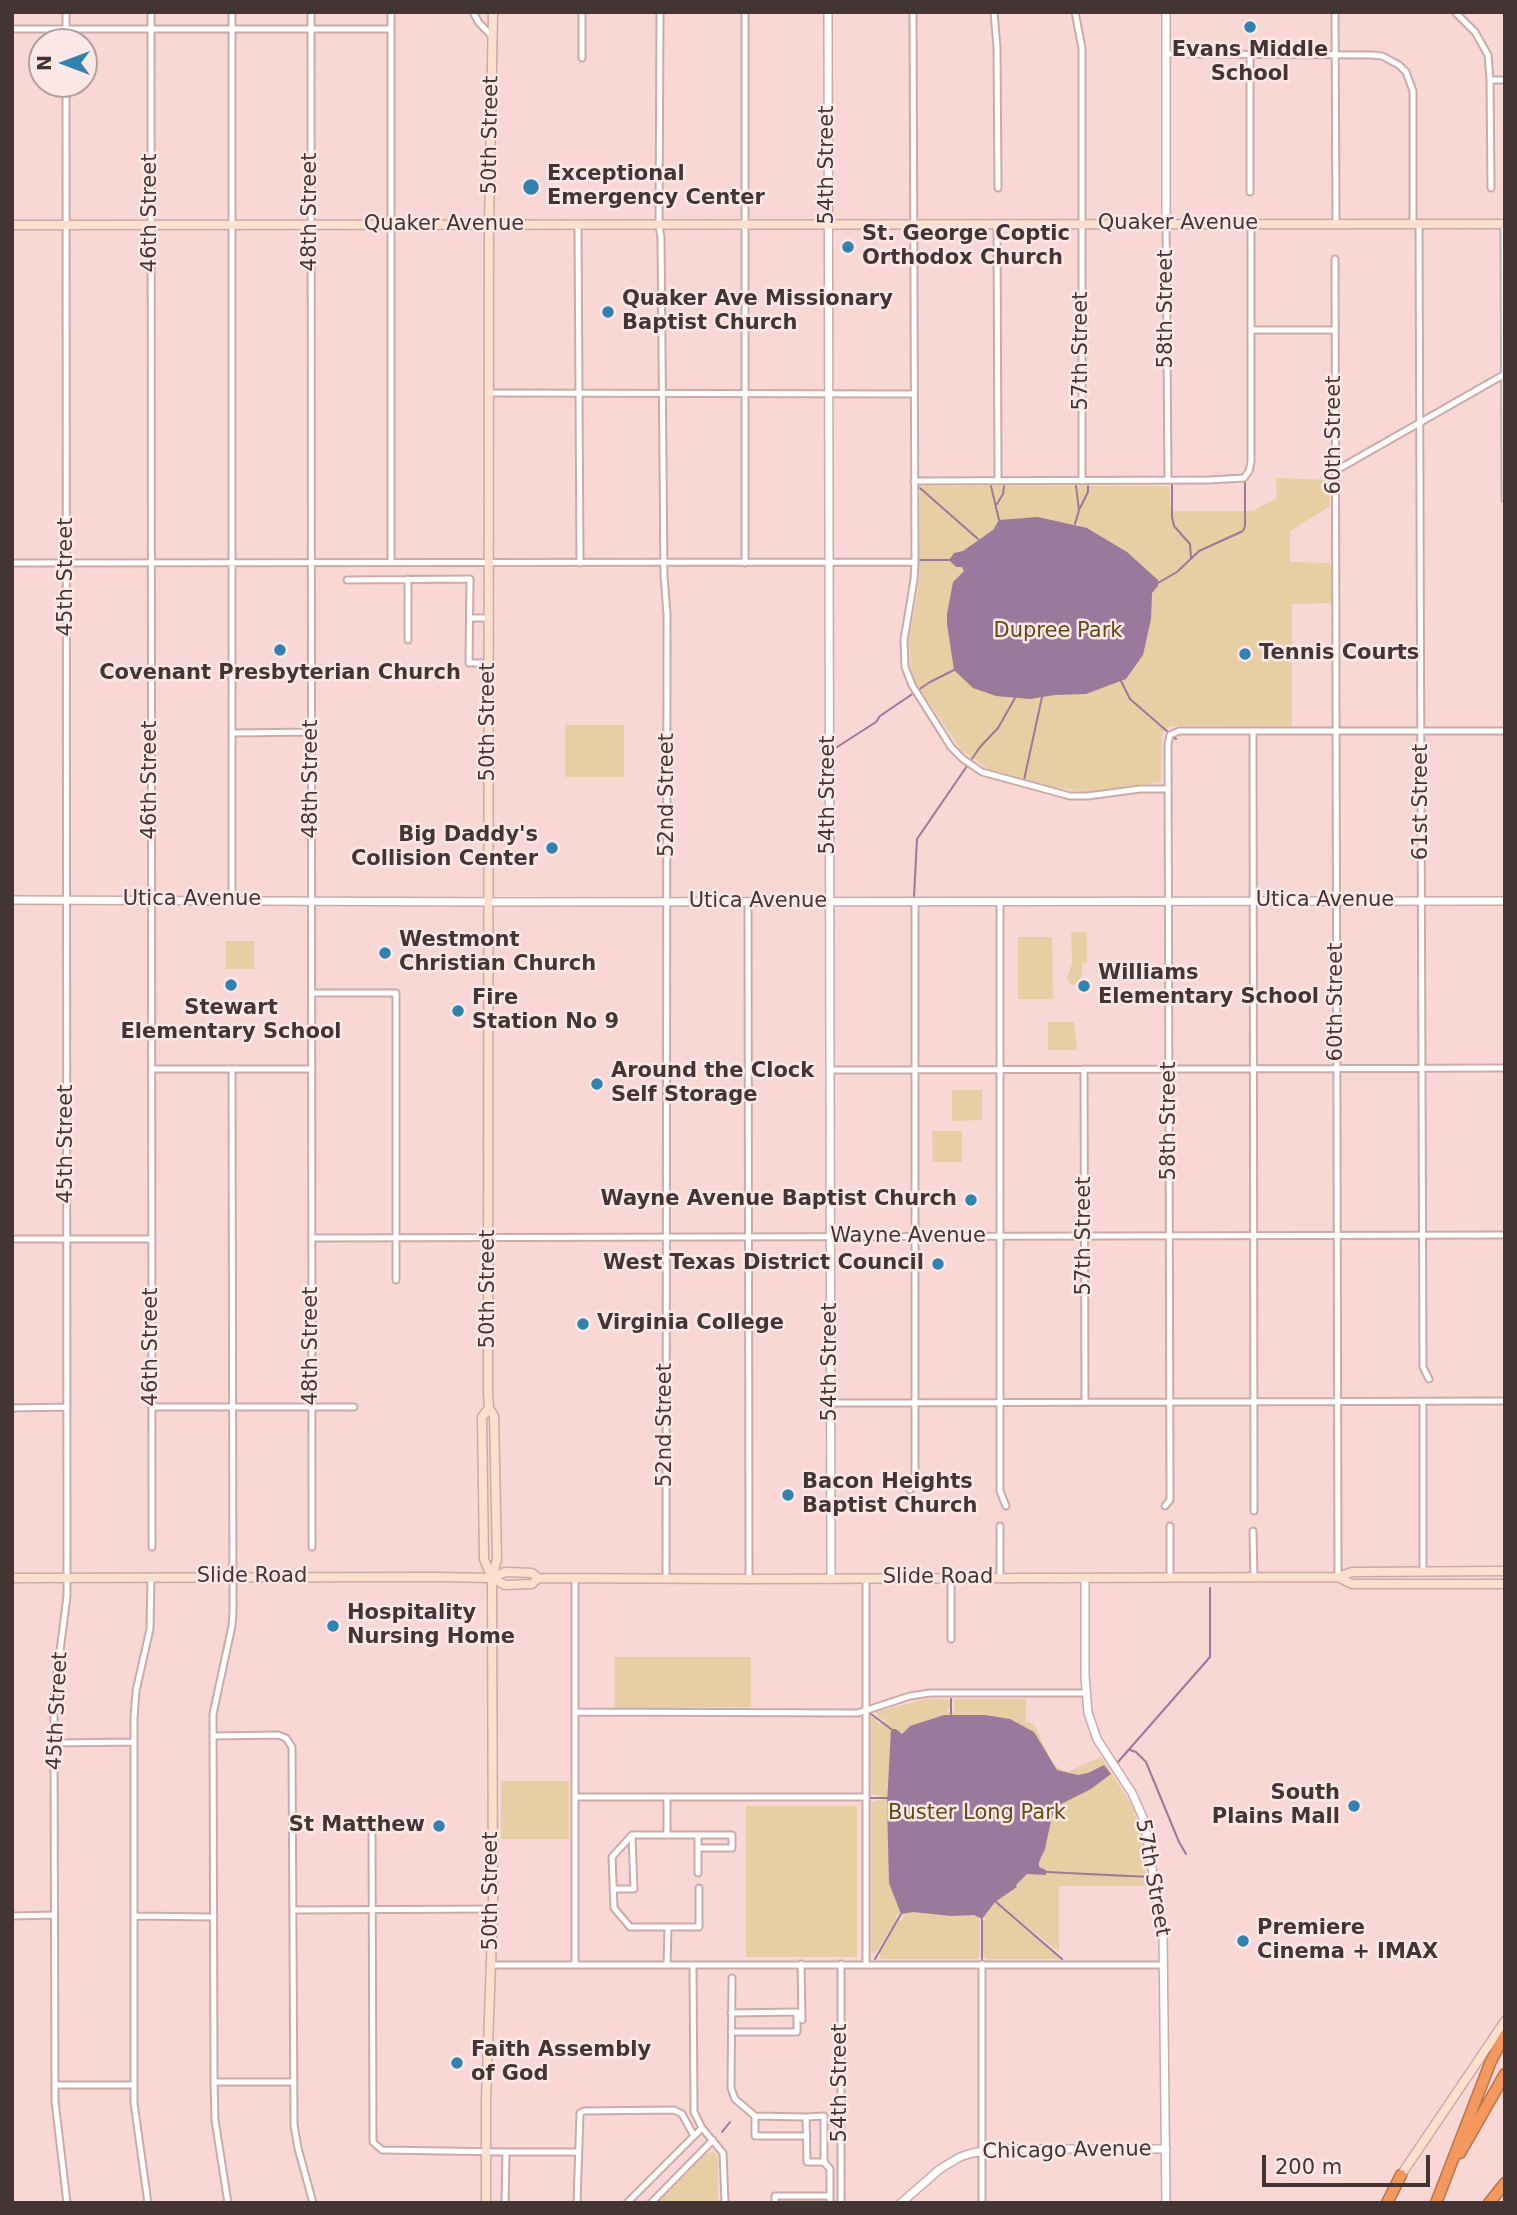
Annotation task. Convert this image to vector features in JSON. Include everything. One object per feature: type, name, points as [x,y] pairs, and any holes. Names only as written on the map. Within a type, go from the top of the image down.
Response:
[{"type":"highway","points":[[1436,2203],[1492,2061],[1505,2035]]},
{"type":"highway","points":[[1446,2176],[1505,2074]]},
{"type":"highway","points":[[1387,2203],[1401,2175]]},
{"type":"highway","points":[[1489,2203],[1505,2183]]},
{"type":"main road","name":"50th Street","points":[[486,2203],[493,1909],[492,1578],[497,1559],[495,1416],[489,1408],[489,225],[493,12]]},
{"type":"main road","name":"Quaker Avenue","points":[[12,225],[1504,224]]},
{"type":"main road","name":"50th Street","points":[[489,1408],[482,1417],[484,1559],[492,1578]]},
{"type":"main road","name":"Slide Road","points":[[12,1577],[492,1578],[505,1572],[532,1573],[538,1578],[575,1579],[1254,1578],[1338,1577],[1352,1572],[1505,1571]]},
{"type":"main road","name":"Slide Road","points":[[1338,1577],[1352,1584],[1505,1584]]},
{"type":"main road","points":[[1382,2203],[1505,2021]]},
{"type":"street","name":"46th Street","points":[[151,12],[152,1548]]},
{"type":"street","points":[[232,12],[232,900]]},
{"type":"street","name":"48th Street","points":[[311,12],[312,1547]]},
{"type":"street","points":[[391,12],[391,562]]},
{"type":"street","points":[[473,12],[479,23],[493,37]]},
{"type":"street","points":[[582,12],[582,58]]},
{"type":"street","name":"52nd Street","points":[[660,12],[659,225],[663,563],[667,614],[668,852],[666,1579]]},
{"type":"street","points":[[745,12],[745,563]]},
{"type":"street","name":"54th Street","points":[[828,12],[831,1579]]},
{"type":"street","points":[[913,12],[915,562],[904,640],[905,667],[912,685],[951,747],[982,772],[1070,796],[1168,789]]},
{"type":"street","points":[[994,12],[997,48],[998,188]]},
{"type":"street","name":"57th Street","points":[[1075,12],[1082,48],[1082,481]]},
{"type":"street","name":"58th Street","points":[[1166,12],[1167,480]]},
{"type":"street","points":[[1335,12],[1336,224]]},
{"type":"street","points":[[1455,12],[1483,44],[1488,55],[1491,188]]},
{"type":"street","points":[[98,29],[391,29]]},
{"type":"street","points":[[1166,54],[1335,54]]},
{"type":"street","points":[[1250,54],[1250,192]]},
{"type":"street","name":"61st Street","points":[[1335,54],[1382,56],[1406,72],[1413,91],[1420,422],[1423,1367],[1429,1379]]},
{"type":"street","points":[[1490,80],[1505,80]]},
{"type":"street","name":"45th Street","points":[[66,98],[67,1577],[65,1617],[54,1698],[54,1915],[55,2085],[67,2203]]},
{"type":"street","points":[[914,481],[1240,479],[1248,473],[1251,462],[1251,224]]},
{"type":"street","points":[[1504,224],[1505,499]]},
{"type":"street","points":[[578,225],[580,563]]},
{"type":"street","points":[[997,225],[998,481]]},
{"type":"street","name":"60th Street","points":[[1335,258],[1338,1577]]},
{"type":"street","points":[[1251,330],[1335,330]]},
{"type":"street","points":[[1335,471],[1504,374]]},
{"type":"street","points":[[489,393],[913,394]]},
{"type":"street","points":[[377,562],[377,580]]},
{"type":"street","points":[[432,562],[433,579]]},
{"type":"street","points":[[12,563],[915,562]]},
{"type":"street","points":[[408,579],[408,640]]},
{"type":"street","points":[[347,580],[470,579],[470,663],[489,663]]},
{"type":"street","points":[[470,618],[489,618]]},
{"type":"street","name":"58th Street","points":[[1164,1506],[1170,1500],[1168,744],[1170,735],[1179,731],[1253,732]]},
{"type":"street","points":[[1254,1511],[1253,732],[1505,731]]},
{"type":"street","points":[[232,733],[312,732]]},
{"type":"street","name":"Utica Avenue","points":[[12,901],[1505,901]]},
{"type":"street","points":[[1000,901],[1000,1497],[1006,1506]]},
{"type":"street","points":[[748,902],[749,1579]]},
{"type":"street","points":[[910,1490],[915,1481],[915,902]]},
{"type":"street","points":[[312,993],[396,993],[396,1280]]},
{"type":"street","points":[[830,1070],[1505,1068]]},
{"type":"street","points":[[152,1069],[312,1069]]},
{"type":"street","points":[[229,2203],[215,2120],[214,1735],[215,1700],[232,1626],[232,1069]]},
{"type":"street","name":"57th Street","points":[[1084,1069],[1085,1402]]},
{"type":"street","name":"Wayne Avenue","points":[[312,1238],[1505,1235]]},
{"type":"street","points":[[12,1239],[152,1239]]},
{"type":"street","points":[[1423,1401],[1423,1571]]},
{"type":"street","points":[[831,1403],[1505,1401]]},
{"type":"street","points":[[12,1408],[67,1407]]},
{"type":"street","points":[[152,1407],[354,1407]]},
{"type":"street","points":[[1000,1526],[1000,1578]]},
{"type":"street","points":[[1170,1526],[1170,1578]]},
{"type":"street","points":[[1253,1531],[1254,1578]]},
{"type":"street","points":[[148,2203],[135,2120],[134,1742],[135,1702],[150,1629],[151,1577]]},
{"type":"street","points":[[866,1578],[866,1964]]},
{"type":"street","points":[[951,1578],[951,1639]]},
{"type":"street","name":"57th Street","points":[[1085,1578],[1085,1693],[1095,1734],[1132,1793],[1146,1826],[1163,1934],[1166,2150]]},
{"type":"street","points":[[575,1579],[575,1965]]},
{"type":"street","points":[[575,1712],[858,1713],[930,1693],[1085,1693]]},
{"type":"street","points":[[214,1735],[278,1735],[289,1742],[294,1755],[295,2137],[313,2203]]},
{"type":"street","points":[[54,1743],[134,1742]]},
{"type":"street","points":[[575,1797],[865,1797]]},
{"type":"street","points":[[667,1798],[667,1835]]},
{"type":"street","points":[[372,1828],[373,2142],[378,2148],[393,2151],[578,2152]]},
{"type":"street","points":[[613,1889],[634,1889],[632,1835]]},
{"type":"street","points":[[698,1848],[732,1848],[732,1835],[632,1835],[612,1857],[614,1908],[630,1927],[699,1927],[699,1888]]},
{"type":"street","points":[[698,1835],[698,1873]]},
{"type":"street","points":[[294,1910],[493,1909]]},
{"type":"street","points":[[12,1916],[54,1915]]},
{"type":"street","points":[[134,1916],[214,1917]]},
{"type":"street","points":[[667,1965],[668,1927]]},
{"type":"street","points":[[801,1964],[802,2020]]},
{"type":"street","name":"54th Street","points":[[841,1964],[841,2203]]},
{"type":"street","points":[[982,1964],[982,2203]]},
{"type":"street","points":[[491,1965],[1165,1965]]},
{"type":"street","points":[[693,1965],[693,2103],[696,2120],[723,2153],[725,2203]]},
{"type":"street","points":[[732,1978],[731,2088],[735,2099],[755,2116],[824,2116],[824,2162],[830,2169],[830,2200],[775,2196],[775,2203]]},
{"type":"street","points":[[731,2012],[797,2012],[797,2032],[731,2032]]},
{"type":"street","points":[[214,2082],[294,2082]]},
{"type":"street","points":[[55,2085],[134,2085]]},
{"type":"street","points":[[577,2203],[578,2119],[584,2110],[679,2111],[694,2136]]},
{"type":"street","points":[[755,2116],[755,2136],[807,2136]]},
{"type":"street","points":[[806,2117],[807,2162],[824,2162]]},
{"type":"street","points":[[628,2203],[702,2128]]},
{"type":"street","points":[[651,2203],[713,2140]]},
{"type":"street","name":"Chicago Avenue","points":[[901,2203],[948,2163],[966,2154],[997,2149],[1166,2150]]},
{"type":"street","points":[[1166,2150],[1166,2203]]},
{"type":"street","points":[[505,2203],[506,2152]]},
{"type":"green space","name":"Dupree Park","points":[[1276,478],[1330,480],[1330,506],[1290,531],[1290,562],[1330,563],[1332,571],[1332,603],[1292,604],[1292,727],[1170,726],[1162,734],[1161,782],[1084,792],[1057,788],[988,769],[961,750],[915,682],[911,669],[909,636],[918,592],[920,489],[924,486],[1169,486],[1171,511],[1253,511],[1277,498]]},
{"type":"green space","points":[[565,725],[624,725],[624,777],[565,777]]},
{"type":"green space","points":[[1071,932],[1087,932],[1087,963],[1082,963],[1082,983],[1072,985],[1067,979],[1072,963]]},
{"type":"green space","points":[[1018,937],[1052,937],[1053,999],[1018,999]]},
{"type":"green space","points":[[226,941],[254,941],[254,969],[226,969]]},
{"type":"green space","points":[[1048,1022],[1074,1022],[1077,1050],[1048,1050]]},
{"type":"green space","points":[[952,1090],[982,1090],[982,1120],[952,1121]]},
{"type":"green space","points":[[932,1131],[962,1131],[962,1162],[933,1162]]},
{"type":"green space","points":[[615,1657],[751,1657],[751,1707],[615,1708]]},
{"type":"green space","name":"Buster Long Park","points":[[925,1699],[947,1699],[950,1701],[950,1707],[947,1711],[951,1713],[955,1711],[955,1699],[1026,1699],[1026,1721],[1035,1726],[1053,1765],[1067,1772],[1101,1757],[1133,1807],[1146,1864],[1146,1876],[1131,1877],[1146,1879],[1148,1886],[1059,1886],[1059,1952],[996,1902],[1060,1959],[987,1959],[983,1955],[983,1921],[986,1920],[980,1916],[980,1955],[977,1959],[881,1959],[879,1952],[899,1920],[902,1921],[903,1915],[900,1913],[894,1917],[897,1919],[876,1952],[871,1954],[871,1802],[888,1798],[871,1794],[870,1718],[874,1717],[880,1725],[884,1724],[891,1729],[875,1712]]},
{"type":"green space","points":[[501,1781],[569,1781],[569,1839],[501,1839]]},
{"type":"green space","points":[[746,1806],[857,1806],[857,1957],[746,1957]]},
{"type":"green space","points":[[714,2151],[718,2158],[718,2203],[658,2203],[706,2154]]},
{"type":"shaded area","points":[[1038,517],[1087,528],[1127,552],[1158,580],[1158,586],[1152,593],[1151,619],[1143,655],[1126,679],[1086,694],[1030,699],[996,696],[973,688],[954,670],[947,614],[953,582],[964,571],[949,560],[954,553],[963,551],[993,530],[999,520]]},
{"type":"shaded area","points":[[944,1715],[985,1715],[1010,1719],[1034,1732],[1057,1770],[1078,1775],[1104,1765],[1111,1774],[1091,1789],[1057,1806],[1039,1862],[1039,1867],[1046,1870],[1046,1875],[1027,1874],[1017,1887],[995,1902],[982,1919],[974,1915],[951,1916],[913,1912],[901,1914],[889,1883],[887,1804],[891,1729],[902,1734],[910,1726]]},
{"type":"waterway","points":[[1158,583],[1177,572],[1199,551],[1243,531],[1245,482]]},
{"type":"waterway","points":[[1172,485],[1174,526],[1190,544],[1191,558]]},
{"type":"waterway","points":[[991,486],[999,520]]},
{"type":"waterway","points":[[997,504],[1004,486]]},
{"type":"waterway","points":[[1075,524],[1079,510],[1076,486]]},
{"type":"waterway","points":[[1080,508],[1088,486]]},
{"type":"waterway","points":[[920,488],[978,539]]},
{"type":"waterway","points":[[919,560],[949,560]]},
{"type":"waterway","points":[[834,749],[930,682],[954,670]]},
{"type":"waterway","points":[[1121,681],[1130,699],[1176,739]]},
{"type":"waterway","points":[[1024,780],[1042,697]]},
{"type":"waterway","points":[[914,897],[917,839],[980,747],[998,728],[1015,698]]},
{"type":"waterway","points":[[1118,1762],[1210,1657],[1210,1588]]},
{"type":"waterway","points":[[951,1699],[951,1714]]},
{"type":"waterway","points":[[871,1714],[891,1729]]},
{"type":"waterway","points":[[1130,1750],[1146,1762],[1186,1854]]},
{"type":"waterway","points":[[870,1798],[888,1798]]},
{"type":"waterway","points":[[1047,1872],[1149,1877]]},
{"type":"waterway","points":[[996,1902],[1062,1959]]},
{"type":"waterway","points":[[875,1959],[901,1914]]},
{"type":"waterway","points":[[982,1919],[982,1959]]},
{"type":"waterway","points":[[722,2132],[730,2122]]},
{"type":"place","name":"Evans Middle School","points":[[1250,27]]},
{"type":"place","name":"Exceptional Emergency Center","points":[[531,187]]},
{"type":"place","name":"St. George Coptic Orthodox Church","points":[[848,247]]},
{"type":"place","name":"Quaker Ave Missionary Baptist Church","points":[[608,312]]},
{"type":"place","name":"Covenant Presbyterian Church","points":[[280,650]]},
{"type":"place","name":"Tennis Courts","points":[[1245,654]]},
{"type":"place","name":"Big Daddy's Collision Center","points":[[552,848]]},
{"type":"place","name":"Westmont Christian Church","points":[[385,953]]},
{"type":"place","name":"Stewart Elementary School","points":[[231,985]]},
{"type":"place","name":"Williams Elementary School","points":[[1084,986]]},
{"type":"place","name":"Fire Station No 9","points":[[458,1011]]},
{"type":"place","name":"Around the Clock Self Storage","points":[[597,1084]]},
{"type":"place","name":"Wayne Avenue Baptist Church","points":[[971,1200]]},
{"type":"place","name":"West Texas District Council","points":[[938,1264]]},
{"type":"place","name":"Virginia College","points":[[583,1324]]},
{"type":"place","name":"Bacon Heights Baptist Church","points":[[788,1495]]},
{"type":"place","name":"Hospitality Nursing Home","points":[[333,1626]]},
{"type":"place","name":"South Plains Mall","points":[[1354,1806]]},
{"type":"place","name":"St Matthew","points":[[439,1826]]},
{"type":"place","name":"Premiere Cinema + IMAX","points":[[1243,1941]]},
{"type":"place","name":"Faith Assembly of God","points":[[457,2063]]}]
